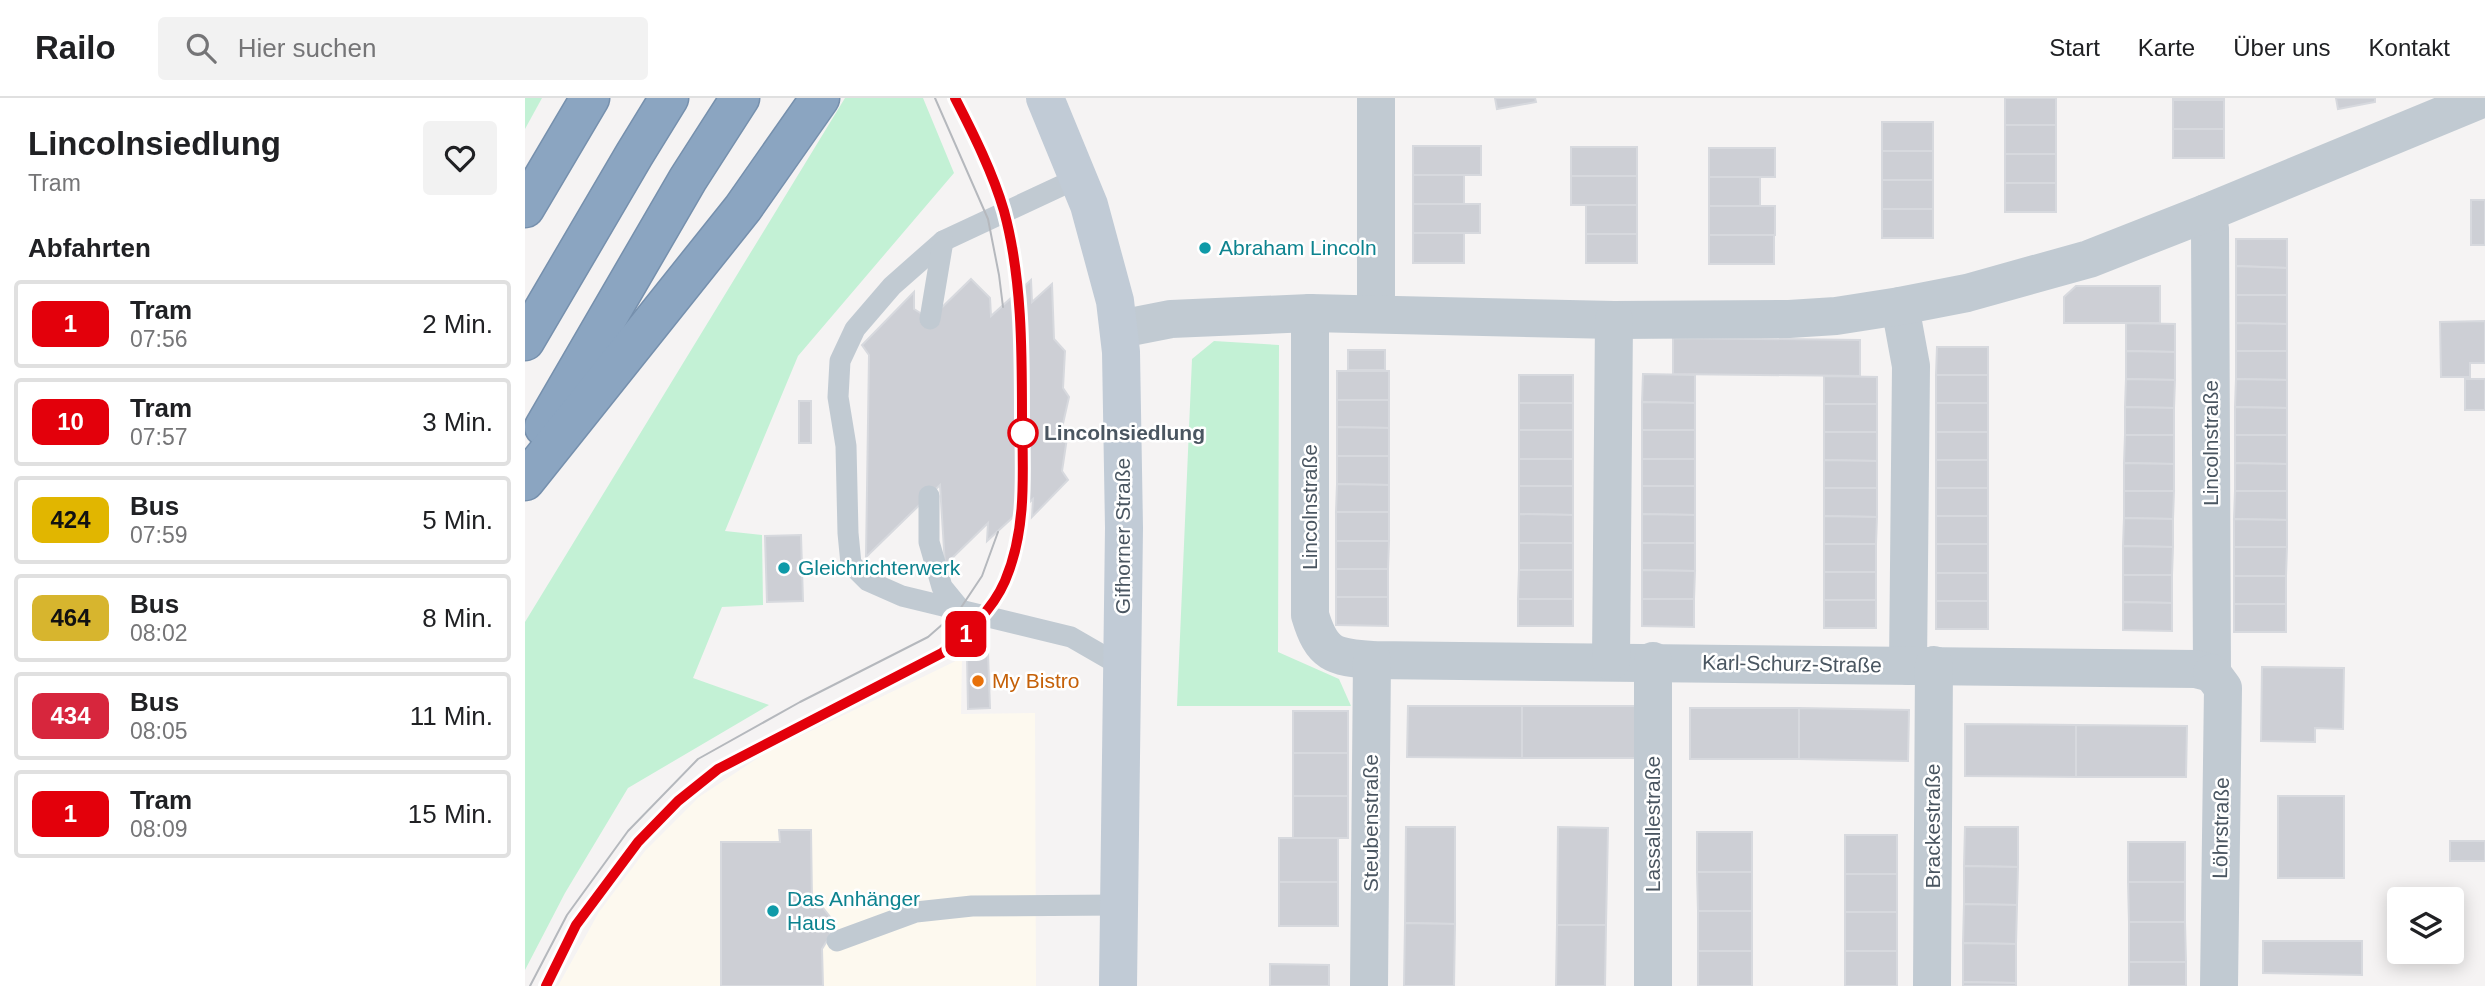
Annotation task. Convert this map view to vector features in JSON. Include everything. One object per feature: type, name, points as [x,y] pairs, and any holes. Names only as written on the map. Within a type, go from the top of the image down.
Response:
[{"type":"highway","points":[[525,208],[590,98]]},
{"type":"highway","points":[[525,341],[670,98]]},
{"type":"highway","points":[[525,459],[688,180],[740,98]]},
{"type":"highway","points":[[525,481],[743,208],[820,98]]},
{"type":"main road","name":"Gifhorner Straße","points":[[1045,98],[1078,178],[1105,260],[1119,329],[1123,393],[1123,667],[1118,986]]},
{"type":"street","points":[[1376,98],[1376,314]]},
{"type":"street","points":[[1119,329],[1171,319],[1310,313],[1614,320],[1789,319],[1836,316],[1901,306],[1966,293],[2089,259],[2484,98]]},
{"type":"street","name":"Lincolnstraße","points":[[2206,213],[2210,229],[2212,673]]},
{"type":"street","points":[[1901,306],[1911,366],[1921,666]]},
{"type":"street","name":"Lincolnstraße","points":[[1310,313],[1310,615],[1317,638],[1339,657],[1371,660]]},
{"type":"street","points":[[1611,662],[1614,320]]},
{"type":"street","name":"Karl-Schurz-Straße","points":[[1371,660],[2196,669],[2212,673]]},
{"type":"street","name":"Steubenstraße","points":[[1369,986],[1371,660]]},
{"type":"street","name":"Lassallestraße","points":[[1653,662],[1653,986]]},
{"type":"street","name":"Brackestraße","points":[[1921,666],[1932,986]]},
{"type":"street","name":"Löhrstraße","points":[[2212,673],[2223,688],[2219,986]]},
{"type":"lane","points":[[1078,178],[943,240],[892,286],[855,329],[840,361],[838,397],[846,446],[848,533],[851,564],[868,581],[902,596],[1071,637],[1123,667]]},
{"type":"lane","points":[[930,319],[943,240]]},
{"type":"lane","points":[[929,496],[929,542],[942,587],[961,609]]},
{"type":"lane","points":[[837,941],[916,912],[972,906],[1119,905]]},
{"type":"shaded area","points":[[962,658],[961,714],[1035,713],[1036,986],[558,986],[599,912],[645,851],[699,797],[767,752]]},
{"type":"green space","points":[[525,98],[542,98],[525,129]]},
{"type":"green space","points":[[845,98],[923,98],[954,173],[798,356],[725,531],[762,535],[763,605],[722,607],[693,678],[769,705],[628,788],[565,893],[525,970],[525,622]]},
{"type":"green space","points":[[1214,341],[1279,345],[1278,652],[1339,679],[1351,706],[1177,706],[1192,359]]},
{"type":"building","points":[[1495,98],[1535,98],[1536,102],[1497,109]]},
{"type":"building","points":[[2005,98],[2056,98],[2056,125],[2005,125]]},
{"type":"building","points":[[2224,98],[2224,100],[2173,100]]},
{"type":"building","points":[[2336,98],[2375,98],[2375,102],[2338,109]]},
{"type":"building","points":[[2173,100],[2224,100],[2224,129],[2173,129]]},
{"type":"building","points":[[1882,122],[1933,122],[1933,151],[1882,151]]},
{"type":"building","points":[[2005,125],[2056,125],[2056,154],[2005,154]]},
{"type":"building","points":[[2173,129],[2224,129],[2224,158],[2173,158]]},
{"type":"building","points":[[1413,146],[1481,146],[1481,175],[1413,175]]},
{"type":"building","points":[[1571,147],[1637,147],[1637,176],[1571,176]]},
{"type":"building","points":[[1709,148],[1775,148],[1775,177],[1709,177]]},
{"type":"building","points":[[1882,151],[1933,151],[1933,180],[1882,180]]},
{"type":"building","points":[[2005,154],[2056,154],[2056,183],[2005,183]]},
{"type":"building","points":[[1413,175],[1464,175],[1464,204],[1413,204]]},
{"type":"building","points":[[1571,176],[1637,176],[1637,205],[1571,205]]},
{"type":"building","points":[[1709,177],[1760,177],[1760,206],[1709,206]]},
{"type":"building","points":[[1882,180],[1933,180],[1933,209],[1882,209]]},
{"type":"building","points":[[2005,183],[2056,183],[2056,212],[2005,212]]},
{"type":"building","points":[[2471,200],[2485,200],[2485,245],[2471,245]]},
{"type":"building","points":[[1413,204],[1480,204],[1480,233],[1413,233]]},
{"type":"building","points":[[1586,205],[1637,205],[1637,234],[1586,234]]},
{"type":"building","points":[[1709,206],[1775,206],[1775,235],[1709,235]]},
{"type":"building","points":[[1882,209],[1933,209],[1933,238],[1882,238]]},
{"type":"building","points":[[1413,233],[1464,233],[1464,263],[1413,263]]},
{"type":"building","points":[[1586,234],[1637,234],[1637,263],[1586,263]]},
{"type":"building","points":[[1709,235],[1774,235],[1774,264],[1709,264]]},
{"type":"building","points":[[2236,239],[2287,239],[2287,268],[2236,266]]},
{"type":"building","points":[[2236,266],[2287,268],[2287,295],[2236,295]]},
{"type":"building","points":[[971,279],[990,298],[991,316],[1031,280],[1032,302],[1052,284],[1054,339],[1065,351],[1063,388],[1069,397],[1062,428],[1067,438],[1062,471],[1068,480],[1032,517],[1033,499],[987,541],[988,523],[945,565],[940,485],[866,557],[869,355],[862,345],[914,292],[914,309],[930,319]]},
{"type":"building","points":[[2076,286],[2160,286],[2160,323],[2064,323],[2064,297]]},
{"type":"building","points":[[2236,295],[2287,295],[2287,324],[2236,323]]},
{"type":"building","points":[[2485,321],[2485,363],[2470,363],[2470,377],[2441,377],[2440,322]]},
{"type":"building","points":[[2126,323],[2175,324],[2175,352],[2126,351]]},
{"type":"building","points":[[2236,323],[2287,324],[2287,351],[2236,351]]},
{"type":"building","points":[[1673,338],[1860,340],[1860,376],[1673,374]]},
{"type":"building","points":[[1937,347],[1988,347],[1988,375],[1936,375]]},
{"type":"building","points":[[1348,350],[1385,350],[1385,370],[1348,370]]},
{"type":"building","points":[[2126,351],[2175,352],[2175,380],[2126,379]]},
{"type":"building","points":[[2236,351],[2287,351],[2287,380],[2236,379]]},
{"type":"building","points":[[1337,371],[1389,371],[1389,400],[1337,400]]},
{"type":"building","points":[[1643,374],[1695,375],[1695,403],[1642,402]]},
{"type":"building","points":[[1519,375],[1573,375],[1573,403],[1519,403]]},
{"type":"building","points":[[1936,375],[1988,375],[1988,403],[1936,403]]},
{"type":"building","points":[[1824,376],[1877,377],[1877,404],[1824,404]]},
{"type":"building","points":[[2126,379],[2175,380],[2174,408],[2125,407]]},
{"type":"building","points":[[2236,379],[2287,380],[2287,408],[2235,407]]},
{"type":"building","points":[[2465,379],[2485,379],[2485,410],[2465,410]]},
{"type":"building","points":[[1337,400],[1389,400],[1389,428],[1337,427]]},
{"type":"building","points":[[799,401],[811,401],[811,443],[799,443]]},
{"type":"building","points":[[1642,402],[1695,403],[1695,430],[1642,430]]},
{"type":"building","points":[[1519,403],[1573,403],[1573,430],[1519,430]]},
{"type":"building","points":[[1936,403],[1988,403],[1988,432],[1936,432]]},
{"type":"building","points":[[1824,404],[1877,404],[1877,432],[1824,432]]},
{"type":"building","points":[[2125,407],[2174,408],[2174,435],[2125,435]]},
{"type":"building","points":[[2235,407],[2287,408],[2287,435],[2235,435]]},
{"type":"building","points":[[1337,427],[1389,428],[1389,456],[1337,456]]},
{"type":"building","points":[[1519,430],[1573,430],[1573,459],[1519,459]]},
{"type":"building","points":[[1642,430],[1695,430],[1695,459],[1642,459]]},
{"type":"building","points":[[1824,432],[1877,432],[1877,461],[1824,460]]},
{"type":"building","points":[[1936,432],[1988,432],[1988,460],[1936,460]]},
{"type":"building","points":[[2125,435],[2174,435],[2174,464],[2124,463]]},
{"type":"building","points":[[2235,435],[2287,435],[2287,464],[2235,463]]},
{"type":"building","points":[[1337,456],[1389,456],[1389,485],[1337,484]]},
{"type":"building","points":[[1519,459],[1573,459],[1573,486],[1519,486]]},
{"type":"building","points":[[1642,459],[1695,459],[1695,486],[1642,486]]},
{"type":"building","points":[[1824,460],[1877,461],[1877,488],[1824,488]]},
{"type":"building","points":[[1936,460],[1988,460],[1988,488],[1936,488]]},
{"type":"building","points":[[2124,463],[2174,464],[2174,491],[2124,491]]},
{"type":"building","points":[[2235,463],[2287,464],[2287,491],[2235,491]]},
{"type":"building","points":[[1337,484],[1389,485],[1389,512],[1336,512]]},
{"type":"building","points":[[1519,486],[1573,486],[1573,515],[1519,514]]},
{"type":"building","points":[[1642,486],[1695,486],[1695,515],[1642,514]]},
{"type":"building","points":[[1824,488],[1877,488],[1877,517],[1824,516]]},
{"type":"building","points":[[1936,488],[1988,488],[1988,516],[1936,516]]},
{"type":"building","points":[[2124,491],[2174,491],[2173,519],[2124,518]]},
{"type":"building","points":[[2235,491],[2287,491],[2287,520],[2234,519]]},
{"type":"building","points":[[1336,512],[1389,512],[1389,541],[1336,541]]},
{"type":"building","points":[[1519,514],[1573,515],[1573,543],[1519,543]]},
{"type":"building","points":[[1642,514],[1695,515],[1695,543],[1642,543]]},
{"type":"building","points":[[1824,516],[1877,517],[1876,544],[1824,544]]},
{"type":"building","points":[[1936,516],[1988,516],[1988,544],[1936,544]]},
{"type":"building","points":[[2124,518],[2173,519],[2173,547],[2123,546]]},
{"type":"building","points":[[2234,519],[2287,520],[2287,547],[2234,547]]},
{"type":"building","name":"Gleichrichterwerk","points":[[801,535],[803,601],[767,602],[765,536]]},
{"type":"building","points":[[1336,541],[1389,541],[1388,569],[1336,569]]},
{"type":"building","points":[[1519,543],[1573,543],[1573,570],[1519,570]]},
{"type":"building","points":[[1642,543],[1695,543],[1695,571],[1642,570]]},
{"type":"building","points":[[1824,544],[1876,544],[1876,572],[1824,572]]},
{"type":"building","points":[[1936,544],[1988,544],[1988,573],[1936,573]]},
{"type":"building","points":[[2123,546],[2173,547],[2172,575],[2123,575]]},
{"type":"building","points":[[2234,547],[2287,547],[2286,576],[2234,576]]},
{"type":"building","points":[[1336,569],[1388,569],[1388,597],[1336,597]]},
{"type":"building","points":[[1519,570],[1573,570],[1573,599],[1518,599]]},
{"type":"building","points":[[1642,570],[1695,571],[1694,599],[1642,599]]},
{"type":"building","points":[[1824,572],[1876,572],[1876,600],[1824,600]]},
{"type":"building","points":[[1936,573],[1988,573],[1988,601],[1936,601]]},
{"type":"building","points":[[2123,575],[2172,575],[2172,603],[2123,602]]},
{"type":"building","points":[[2234,576],[2286,576],[2286,604],[2234,604]]},
{"type":"building","points":[[1336,597],[1388,597],[1388,626],[1336,625]]},
{"type":"building","points":[[1518,599],[1573,599],[1573,626],[1518,626]]},
{"type":"building","points":[[1642,599],[1694,599],[1694,627],[1642,626]]},
{"type":"building","points":[[1824,600],[1876,600],[1876,628],[1824,628]]},
{"type":"building","points":[[1936,601],[1988,601],[1988,629],[1936,629]]},
{"type":"building","points":[[2123,602],[2172,603],[2172,631],[2123,630]]},
{"type":"building","points":[[2234,604],[2286,604],[2286,632],[2234,632]]},
{"type":"building","name":"My Bistro","points":[[988,653],[990,708],[968,709],[967,654]]},
{"type":"building","points":[[2262,667],[2344,668],[2343,729],[2315,728],[2315,742],[2261,741]]},
{"type":"building","points":[[1408,706],[1522,706],[1522,758],[1407,757]]},
{"type":"building","points":[[1522,706],[1636,706],[1636,758],[1522,758]]},
{"type":"building","points":[[1690,708],[1799,708],[1799,759],[1690,759]]},
{"type":"building","points":[[1799,708],[1909,710],[1908,761],[1799,759]]},
{"type":"building","points":[[1293,711],[1348,711],[1348,753],[1293,753]]},
{"type":"building","points":[[1965,724],[2076,725],[2076,777],[1965,776]]},
{"type":"building","points":[[2076,725],[2187,726],[2186,777],[2076,777]]},
{"type":"building","points":[[1293,753],[1348,753],[1348,796],[1293,796]]},
{"type":"building","points":[[1293,796],[1348,796],[1348,838],[1293,838]]},
{"type":"building","points":[[2278,796],[2344,796],[2344,878],[2278,878]]},
{"type":"building","points":[[1406,827],[1455,827],[1455,924],[1405,923]]},
{"type":"building","points":[[1558,827],[1608,828],[1606,925],[1557,925]]},
{"type":"building","points":[[1965,827],[2018,827],[2018,867],[1964,866]]},
{"type":"building","name":"Das Anhänger Haus","points":[[779,830],[811,830],[812,901],[820,904],[831,918],[830,936],[822,949],[823,986],[721,986],[721,842],[780,842]]},
{"type":"building","points":[[1697,832],[1752,832],[1752,872],[1697,872]]},
{"type":"building","points":[[1845,835],[1897,835],[1897,874],[1845,874]]},
{"type":"building","points":[[1279,838],[1338,838],[1338,882],[1279,882]]},
{"type":"building","points":[[2450,841],[2485,841],[2485,861],[2450,861]]},
{"type":"building","points":[[2128,842],[2185,842],[2185,882],[2128,882]]},
{"type":"building","points":[[1964,866],[2018,867],[2017,905],[1964,904]]},
{"type":"building","points":[[1697,872],[1752,872],[1752,911],[1698,911]]},
{"type":"building","points":[[1845,874],[1897,874],[1897,912],[1845,912]]},
{"type":"building","points":[[1279,882],[1338,882],[1338,926],[1279,926]]},
{"type":"building","points":[[2128,882],[2185,882],[2185,922],[2129,922]]},
{"type":"building","points":[[1964,904],[2017,905],[2016,944],[1963,943]]},
{"type":"building","points":[[1698,911],[1752,911],[1752,951],[1698,951]]},
{"type":"building","points":[[1845,912],[1897,912],[1897,951],[1845,951]]},
{"type":"building","points":[[2129,922],[2185,922],[2186,962],[2129,962]]},
{"type":"building","points":[[1405,923],[1455,924],[1454,986],[1404,986]]},
{"type":"building","points":[[1557,925],[1606,925],[1605,986],[1556,986]]},
{"type":"building","points":[[2263,941],[2362,941],[2362,975],[2263,973]]},
{"type":"building","points":[[1963,943],[2016,944],[2016,983],[1963,982]]},
{"type":"building","points":[[1698,951],[1752,951],[1752,986],[1698,986]]},
{"type":"building","points":[[1845,951],[1897,951],[1897,986],[1845,986]]},
{"type":"building","points":[[2129,962],[2186,962],[2186,986],[2129,986]]},
{"type":"building","points":[[1270,964],[1329,965],[1329,986],[1270,986]]},
{"type":"building","points":[[1963,982],[2016,983],[2016,986],[1963,986]]},
{"type":"tram line","points":[[935,98],[988,219],[1003,307]]},
{"type":"tram line","points":[[955,98],[987,169],[1004,217],[1017,294]]},
{"type":"tram line","name":"1","points":[[546,986],[576,925],[638,842],[678,801],[718,769],[942,653],[970,631],[1005,581],[1019,533],[1023,482],[1022,354],[1015,273],[1004,212],[995,185],[955,98]]},
{"type":"tram line","points":[[546,986],[576,925],[637,842],[678,801],[718,769],[942,653],[976,622],[999,590],[1007,572],[1014,553],[1022,507]]},
{"type":"tram line","points":[[530,986],[567,915],[628,831],[698,759],[800,702],[928,637],[960,609],[982,576],[998,532]]},
{"type":"place","name":"Abraham Lincoln","points":[[1205,248]]},
{"type":"place","name":"Lincolnsiedlung","points":[[1023,433]]},
{"type":"place","name":"Gleichrichterwerk","points":[[784,568]]},
{"type":"place","name":"My Bistro","points":[[978,681]]},
{"type":"place","name":"Das Anhänger Haus","points":[[773,911]]}]
